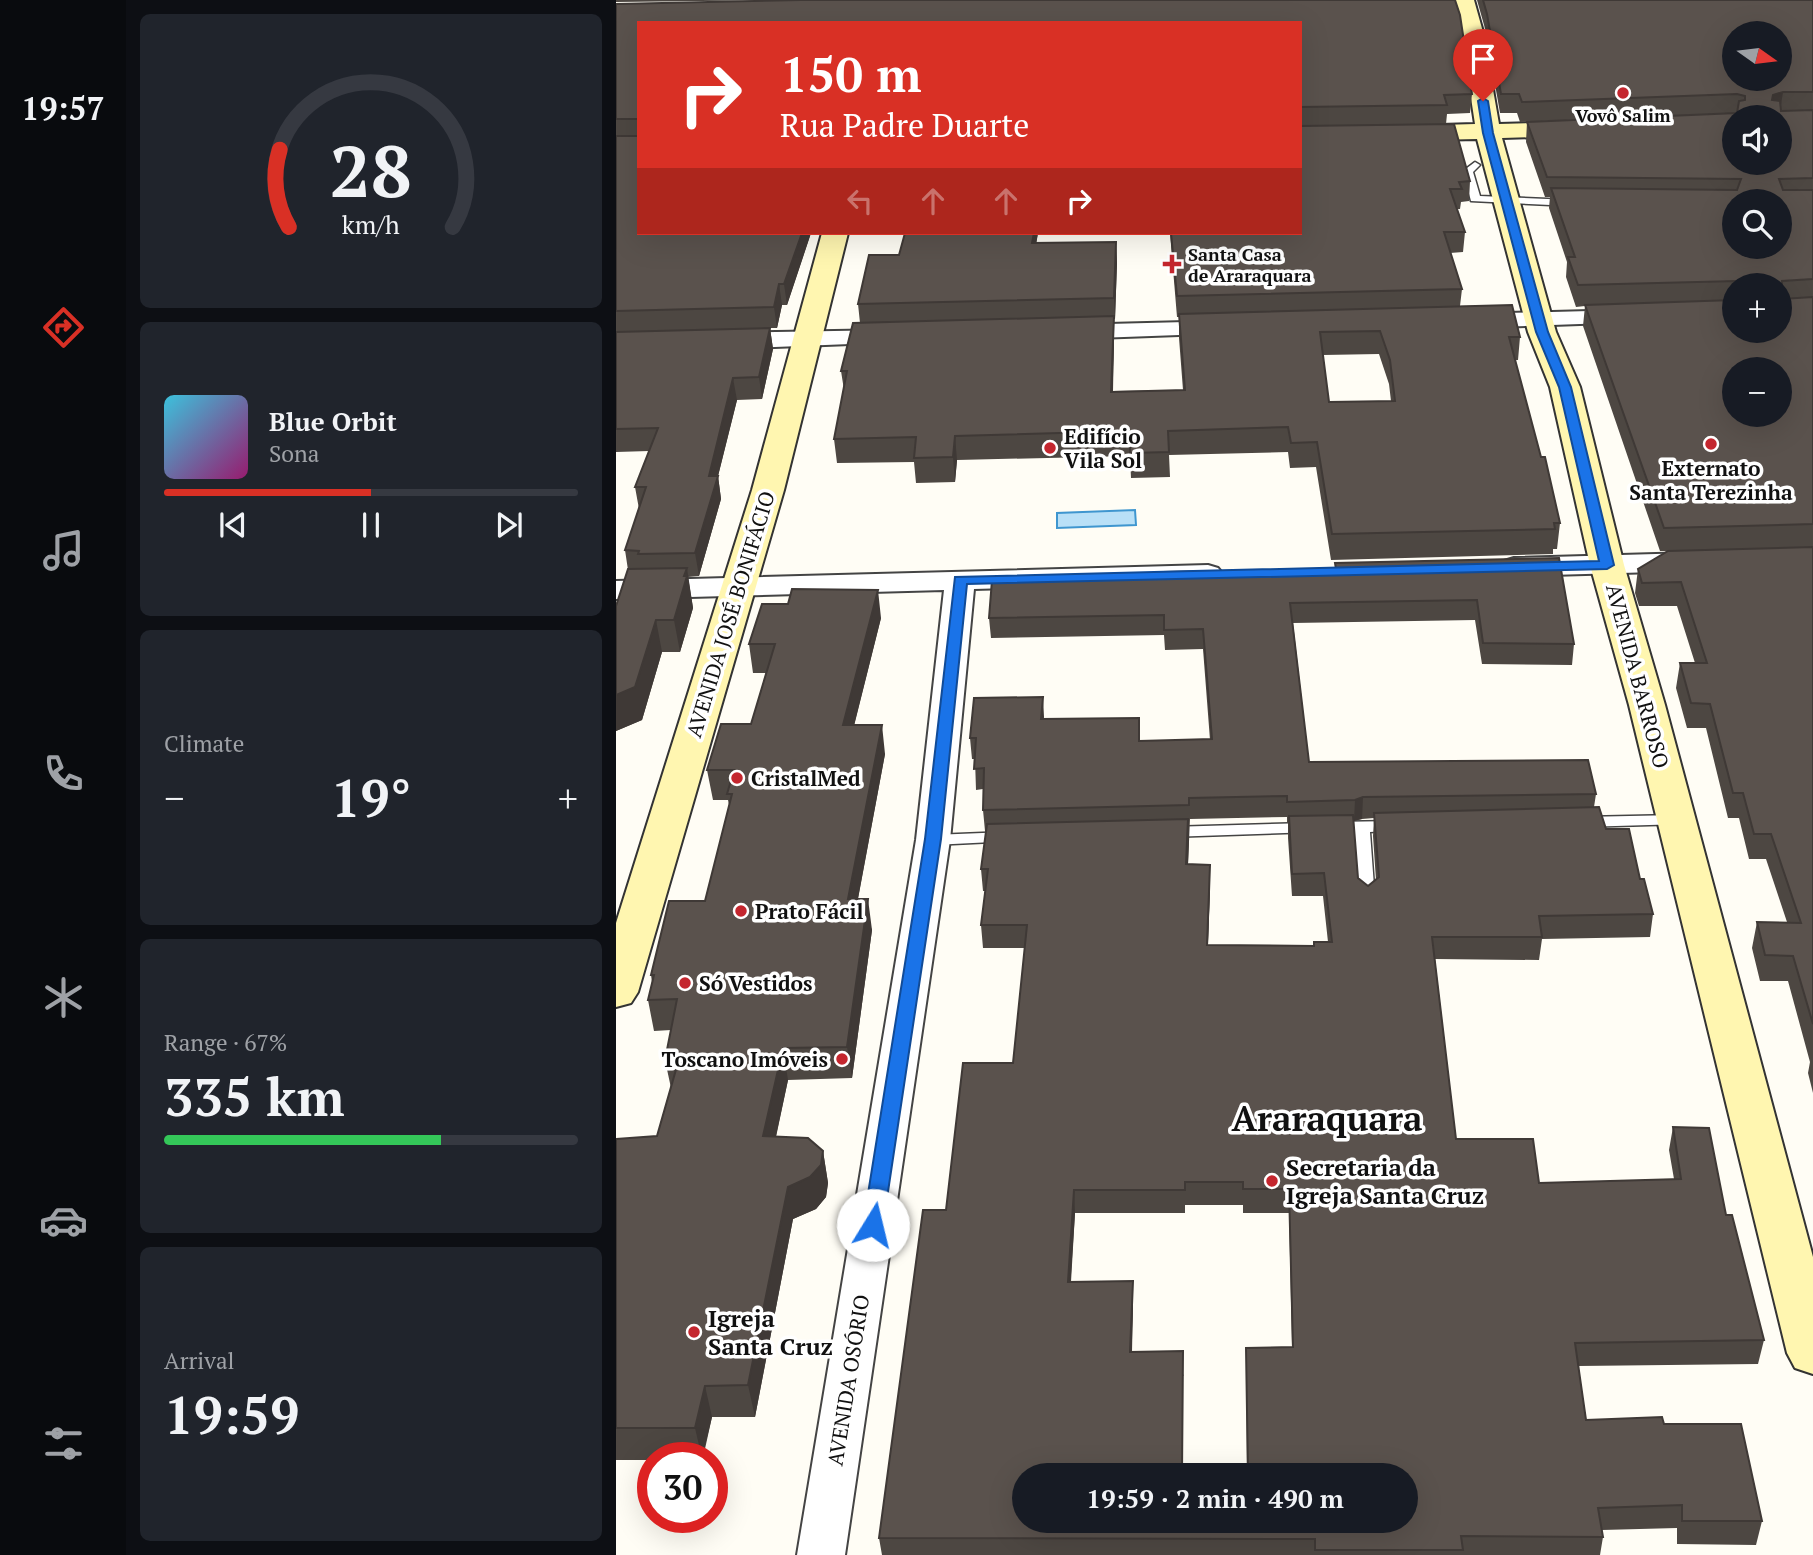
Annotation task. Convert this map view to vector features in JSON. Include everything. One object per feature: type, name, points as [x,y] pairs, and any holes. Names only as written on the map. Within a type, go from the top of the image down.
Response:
[{"type":"street","name":"AVENIDA BARROSO","points":[[1463,0],[1472,33],[1488,133],[1539,319],[1565,387],[1607,565],[1677,820],[1813,1353]]},
{"type":"street","points":[[1302,136],[1599,129]]},
{"type":"street","name":"AVENIDA JOSÉ BONIFÁCIO","points":[[616,992],[768,490],[834,235]]},
{"type":"street","points":[[1449,321],[1644,316]]},
{"type":"street","points":[[1046,333],[1254,327]]},
{"type":"street","points":[[696,341],[921,336]]},
{"type":"street","points":[[1483,568],[1717,561]]},
{"type":"street","points":[[616,590],[1235,573]]},
{"type":"street","name":"AVENIDA OSÓRIO","points":[[821,1555],[933,839],[960,580]]},
{"type":"lane","points":[[1475,165],[1468,171],[1475,199],[1584,203]]},
{"type":"lane","points":[[1567,822],[1677,820]]},
{"type":"lane","points":[[1154,833],[1416,825]]},
{"type":"lane","points":[[1361,826],[1367,900]]},
{"type":"lane","points":[[933,839],[1030,836]]},
{"type":"water","points":[[1135,510],[1136,525],[1057,528],[1057,513]]},
{"type":"building","points":[[801,0],[1455,0],[1460,15],[1472,94],[1444,95],[1447,105],[1302,107],[1302,21],[637,21],[637,119],[616,119],[616,4]]},
{"type":"building","points":[[1483,0],[1813,0],[1813,92],[1783,92],[1773,95],[1772,100],[1780,101],[1780,105],[1738,105],[1739,101],[1745,100],[1745,96],[1737,94],[1522,102],[1519,94],[1501,94]]},
{"type":"building","points":[[1813,110],[1813,178],[1779,179],[1783,189],[1737,189],[1741,179],[1547,177],[1527,122],[1722,114],[1722,175],[1792,175],[1792,111]]},
{"type":"building","points":[[1454,124],[1470,181],[1459,182],[1462,189],[1450,189],[1465,232],[1444,232],[1462,289],[1177,296],[1171,235],[1302,235],[1302,126]]},
{"type":"building","points":[[616,136],[637,136],[637,235],[801,235],[784,284],[779,284],[774,307],[616,311]]},
{"type":"building","points":[[1551,188],[1722,190],[1722,259],[1792,259],[1792,190],[1813,190],[1813,279],[1792,280],[1792,273],[1722,273],[1722,281],[1578,285],[1568,257],[1575,257]]},
{"type":"building","points":[[904,235],[1034,235],[1032,243],[1116,242],[1114,298],[858,304],[869,255],[899,255]]},
{"type":"building","points":[[1813,297],[1813,524],[1664,528],[1585,305],[1722,300],[1722,343],[1792,343],[1792,298]]},
{"type":"building","points":[[1512,305],[1520,337],[1509,337],[1541,457],[1545,457],[1560,523],[1554,523],[1555,529],[1332,534],[1317,442],[1291,443],[1288,427],[1168,431],[1169,452],[1130,453],[1130,431],[955,436],[953,457],[914,458],[916,437],[834,439],[847,371],[841,371],[853,323],[1114,316],[1111,392],[1185,390],[1179,314]],"holes":[[[1380,331],[1390,360],[1395,401],[1329,402],[1320,332]]]},
{"type":"building","points":[[770,328],[759,377],[733,378],[709,476],[718,476],[695,553],[638,554],[639,551],[625,550],[646,487],[635,487],[658,428],[616,429],[616,332]]},
{"type":"building","points":[[1813,547],[1813,1024],[1793,956],[1765,955],[1757,922],[1801,923],[1771,834],[1754,834],[1743,793],[1733,793],[1710,704],[1691,703],[1680,663],[1707,663],[1681,582],[1642,583],[1638,569],[1668,551]]},
{"type":"building","points":[[1559,558],[1574,644],[1483,643],[1477,600],[1290,603],[1309,762],[1588,760],[1596,794],[1363,797],[1355,800],[1287,802],[1287,796],[1189,798],[1189,805],[983,810],[984,768],[974,769],[976,738],[970,738],[974,698],[1043,697],[1041,719],[1139,718],[1139,741],[1212,739],[1203,629],[1164,630],[1164,615],[989,618],[992,580],[1164,576],[1164,572],[1336,569],[1335,563]]},
{"type":"building","points":[[687,568],[674,620],[656,620],[635,687],[616,695],[616,606],[628,569]]},
{"type":"building","points":[[792,589],[878,590],[843,725],[882,725],[848,899],[868,899],[847,1047],[783,1048],[763,1136],[808,1138],[823,1151],[821,1165],[810,1177],[788,1187],[748,1385],[705,1386],[695,1428],[616,1428],[616,1139],[657,1136],[679,1059],[665,1060],[677,999],[648,1000],[654,975],[651,975],[669,901],[705,901],[732,794],[727,794],[734,770],[707,770],[721,724],[751,724],[775,644],[749,644],[762,604],[788,604]]},
{"type":"building","points":[[1599,807],[1606,829],[1629,829],[1640,879],[1644,879],[1653,914],[1539,916],[1542,937],[1432,937],[1456,1139],[1533,1139],[1539,1183],[1681,1179],[1673,1127],[1709,1128],[1726,1215],[1732,1215],[1764,1340],[1575,1343],[1586,1420],[1662,1417],[1664,1424],[1741,1424],[1762,1521],[1682,1521],[1682,1505],[1598,1508],[1603,1537],[1461,1536],[1463,1550],[1315,1550],[1315,1539],[879,1538],[923,1210],[946,1210],[963,1063],[1013,1063],[1027,925],[981,925],[988,869],[981,869],[987,824],[1188,819],[1186,864],[1210,865],[1207,945],[1314,946],[1314,942],[1332,942],[1324,873],[1292,874],[1289,816],[1353,815],[1358,878],[1368,886],[1379,877],[1374,813]],"holes":[[[1185,1182],[1243,1182],[1243,1189],[1289,1189],[1293,1347],[1246,1348],[1248,1463],[1418,1463],[1418,1533],[1012,1533],[1012,1463],[1182,1463],[1183,1351],[1130,1352],[1133,1281],[1068,1282],[1074,1190],[1185,1190]]]},
{"type":"place","name":"Vovô Salim","points":[[1623,93]]},
{"type":"place","name":"Santa Casa de Araraquara","points":[[1172,264]]},
{"type":"place","name":"Externato Santa Terezinha","points":[[1711,444]]},
{"type":"place","name":"Edifício Vila Sol","points":[[1050,448]]},
{"type":"place","name":"CristalMed","points":[[737,778]]},
{"type":"place","name":"Prato Fácil","points":[[741,911]]},
{"type":"place","name":"Só Vestidos","points":[[685,983]]},
{"type":"place","name":"Toscano Imóveis","points":[[842,1059]]},
{"type":"place","name":"Secretaria da Igreja Santa Cruz","points":[[1272,1181]]},
{"type":"place","name":"Igreja Santa Cruz","points":[[694,1332]]},
{"type":"district","name":"Araraquara","points":[[1327,1118]]},
{"type":"route","points":[[873,1225],[933,839],[960,580],[1607,565],[1565,387],[1542,332],[1488,133],[1483,101]]}]
